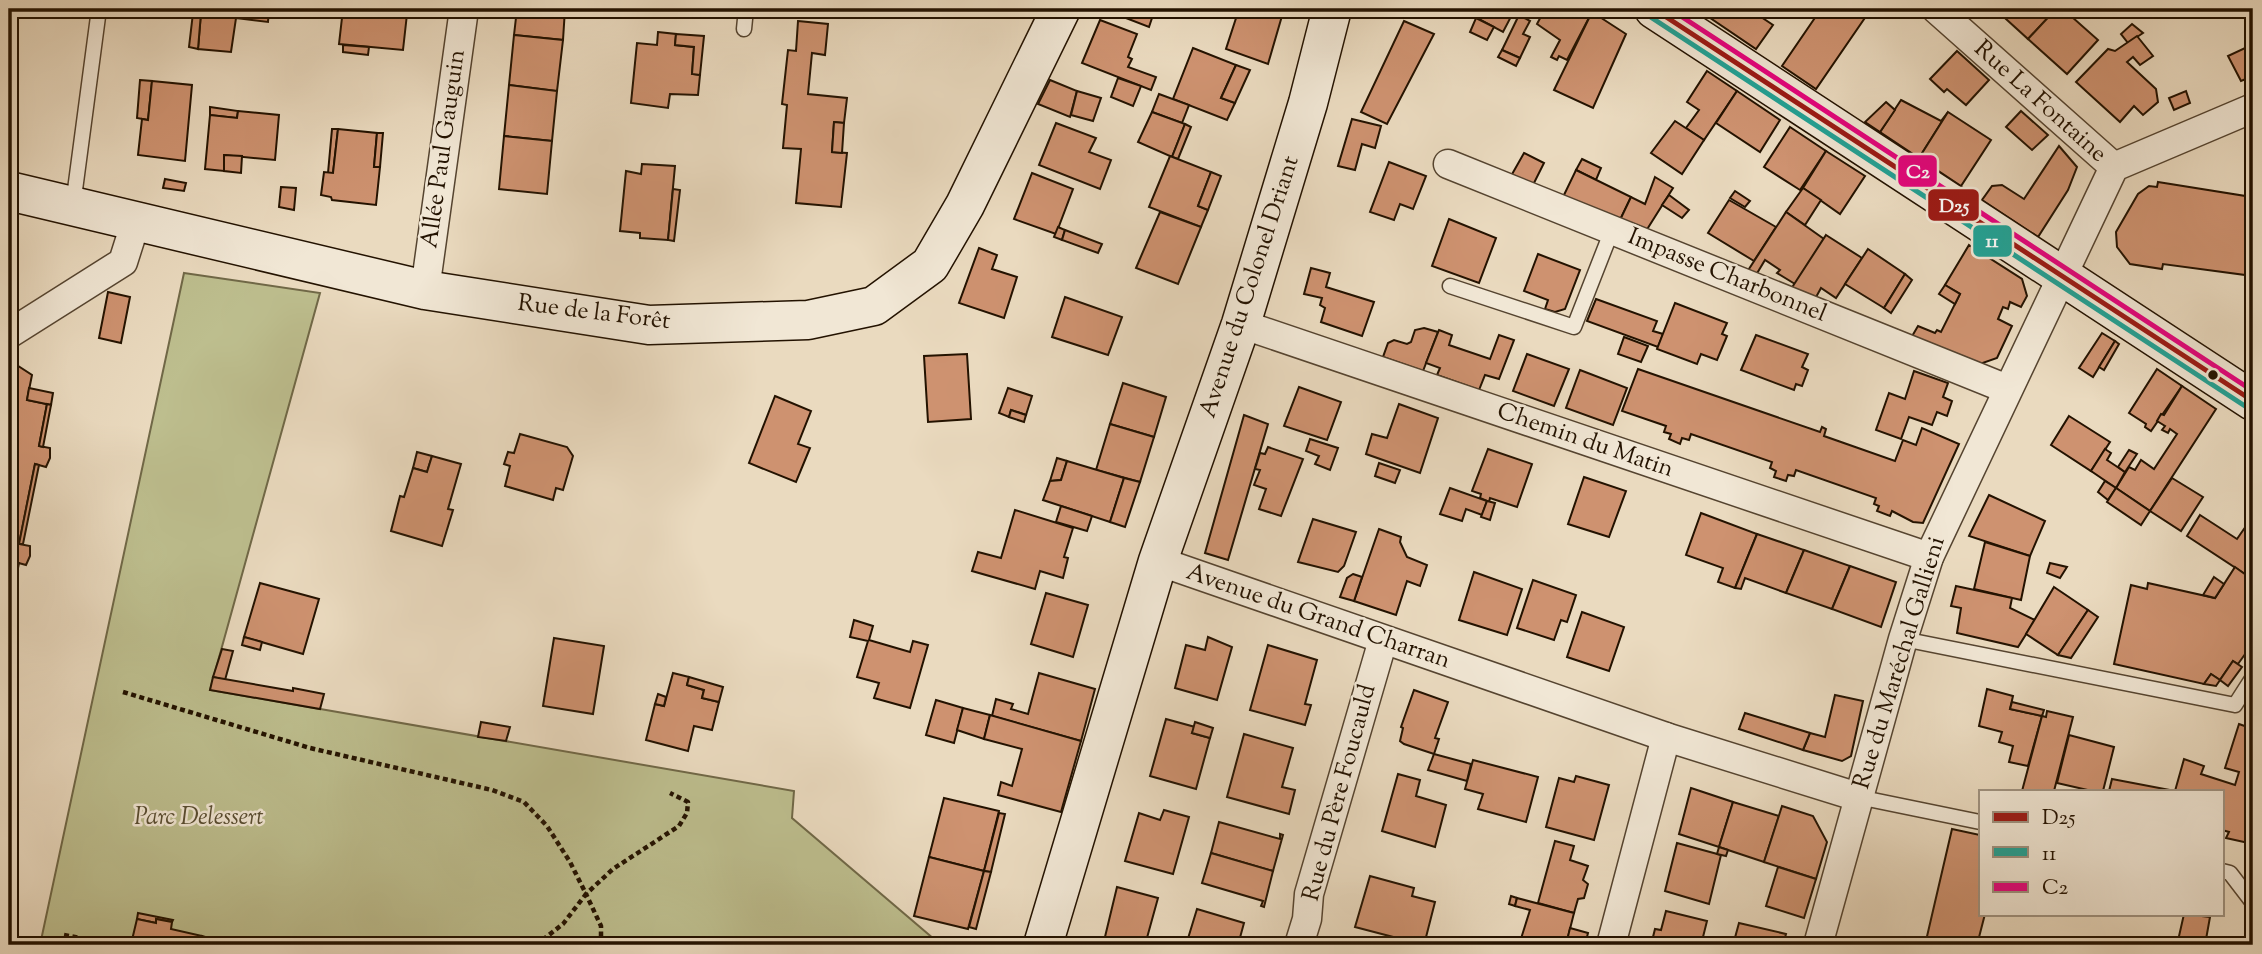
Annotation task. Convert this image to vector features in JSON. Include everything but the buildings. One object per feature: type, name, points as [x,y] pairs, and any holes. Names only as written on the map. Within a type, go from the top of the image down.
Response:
[{"type":"street","name":"Allée Paul Gauguin","points":[[425,290],[464,9]]},
{"type":"street","name":"Rue de la Forêt","points":[[9,191],[425,290],[649,325],[808,320],[874,306],[930,265],[965,205],[1061,9]]},
{"type":"street","name":"Avenue du Colonel Driant","points":[[1158,561],[1241,324],[1308,103],[1332,9]]},
{"type":"street","points":[[1654,9],[2253,401]]},
{"type":"street","name":"Rue La Fontaine","points":[[1936,9],[2114,167]]},
{"type":"street","points":[[2114,167],[2253,108]]},
{"type":"street","name":"Impasse Charbonnel","points":[[1448,164],[2007,389]]},
{"type":"street","name":"Rue du Maréchal Gallieni","points":[[1818,945],[1903,639],[1929,557],[2114,167]]},
{"type":"street","points":[[9,334],[123,262],[136,221]]},
{"type":"street","name":"Chemin du Matin","points":[[1241,324],[1929,557]]},
{"type":"street","name":"Avenue du Grand Charran","points":[[1043,945],[1158,561],[1666,737],[1858,797]]},
{"type":"street","name":"Rue du Père Foucauld","points":[[1299,945],[1307,919],[1309,894],[1383,640]]},
{"type":"street","points":[[1611,945],[1666,737]]},
{"type":"lane","points":[[73,207],[99,9]]},
{"type":"lane","points":[[744,29],[746,9]]},
{"type":"lane","points":[[1450,286],[1574,327],[1612,230]]},
{"type":"lane","points":[[1903,639],[2235,705],[2253,677]]},
{"type":"lane","points":[[1858,797],[1979,822]]},
{"type":"lane","points":[[2224,872],[2230,873],[2253,903]]},
{"type":"path","points":[[123,692],[310,748],[492,790],[524,803],[547,826],[570,862],[601,926],[601,945]]},
{"type":"path","points":[[536,945],[563,924],[586,894],[613,869],[679,826],[687,813],[688,802],[670,793]]},
{"type":"path","points":[[64,934],[118,945]]},
{"type":"green space","name":"Parc Delessert","points":[[184,273],[320,293],[210,690],[794,791],[792,818],[941,945],[40,945]]},
{"type":"transit line","name":"D25","points":[[1654,9],[2253,401]]},
{"type":"transit line","name":"C2","points":[[1670,9],[2253,391]]},
{"type":"transit line","name":"11","points":[[1649,16],[2248,408]]}]
